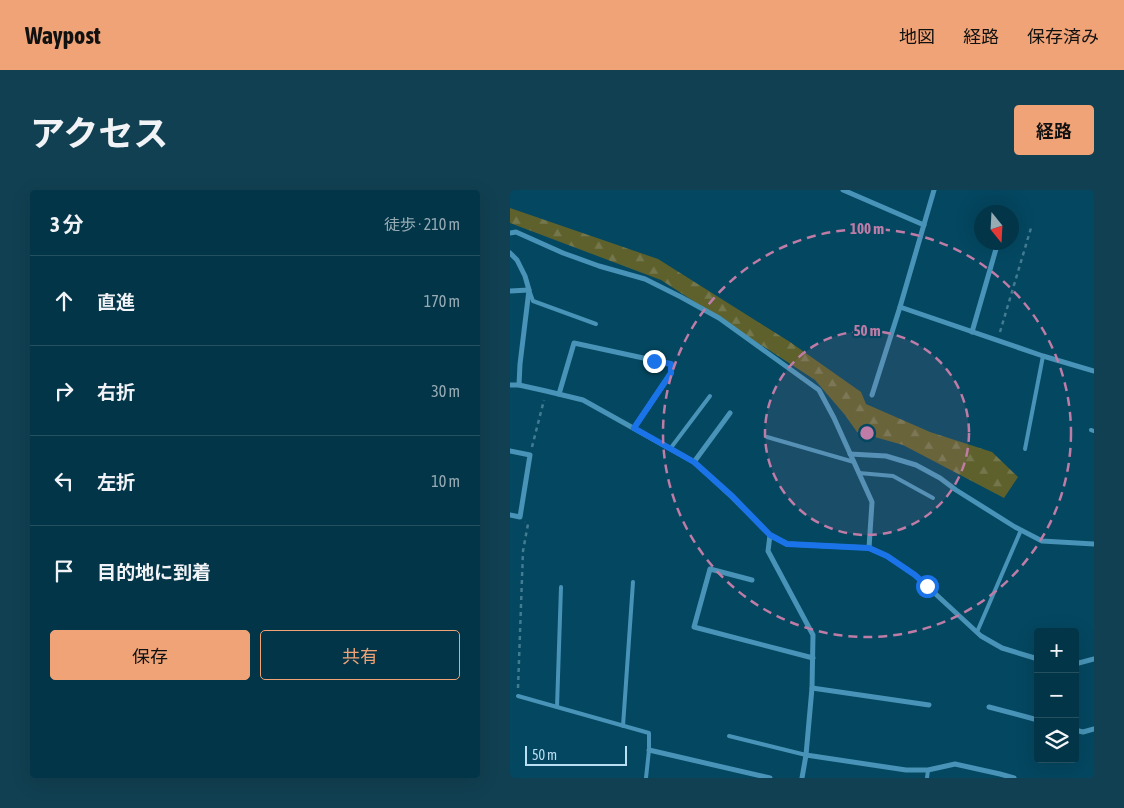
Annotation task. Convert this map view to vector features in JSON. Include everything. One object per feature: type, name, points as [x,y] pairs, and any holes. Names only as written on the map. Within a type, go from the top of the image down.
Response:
[{"type":"street","points":[[843,190],[924,225]]},
{"type":"street","points":[[872,396],[934,190]]},
{"type":"street","points":[[510,233],[516,232],[563,253],[599,266],[645,279],[719,318],[819,390],[834,418],[872,502],[869,548]]},
{"type":"street","points":[[972,332],[996,250]]},
{"type":"street","points":[[510,254],[517,260],[529,290],[519,385]]},
{"type":"street","points":[[510,292],[529,290]]},
{"type":"street","points":[[900,308],[1094,371]]},
{"type":"street","points":[[559,394],[574,342],[671,364],[671,373],[634,428]]},
{"type":"street","points":[[510,385],[519,385],[583,400],[670,448],[694,462],[732,496],[770,535],[787,544],[869,548],[887,556],[915,575],[981,636],[1002,648],[1034,658]]},
{"type":"street","points":[[694,462],[730,413]]},
{"type":"street","points":[[510,451],[530,455],[520,517],[510,515]]},
{"type":"street","points":[[850,454],[886,456],[916,465],[1042,541],[1094,544]]},
{"type":"street","points":[[770,535],[768,551],[813,635],[812,688],[802,778]]},
{"type":"street","points":[[752,580],[710,569],[694,627],[813,658]]},
{"type":"street","points":[[1079,663],[1094,659]]},
{"type":"street","points":[[812,688],[929,705]]},
{"type":"street","points":[[989,708],[1034,719]]},
{"type":"street","points":[[1079,731],[1083,732],[1094,729]]},
{"type":"street","points":[[650,750],[770,778]]},
{"type":"street","points":[[806,755],[906,770],[928,770],[955,764],[1014,778]]},
{"type":"lane","points":[[529,290],[533,301],[596,324]]},
{"type":"lane","points":[[1025,449],[1044,356]]},
{"type":"lane","points":[[670,448],[710,396]]},
{"type":"lane","points":[[767,437],[854,462]]},
{"type":"lane","points":[[859,473],[893,476],[933,498]]},
{"type":"lane","points":[[977,632],[1022,530]]},
{"type":"lane","points":[[623,726],[633,582]]},
{"type":"lane","points":[[557,707],[562,587]]},
{"type":"lane","points":[[518,696],[649,733],[650,750],[646,778]]},
{"type":"lane","points":[[729,736],[806,755]]},
{"type":"lane","points":[[927,778],[928,770]]},
{"type":"path","points":[[997,340],[1031,228]]},
{"type":"path","points":[[530,455],[546,391]]},
{"type":"path","points":[[518,696],[522,550],[528,524],[520,517]]},
{"type":"green space","points":[[510,208],[658,259],[790,342],[861,392],[866,404],[930,432],[992,452],[1018,477],[1004,498],[903,445],[857,432],[815,380],[661,280],[510,223]]},
{"type":"route","points":[[654,361],[671,364],[671,373],[634,428],[694,462],[732,496],[770,535],[787,544],[869,548],[887,556],[915,575],[927,586]]}]
